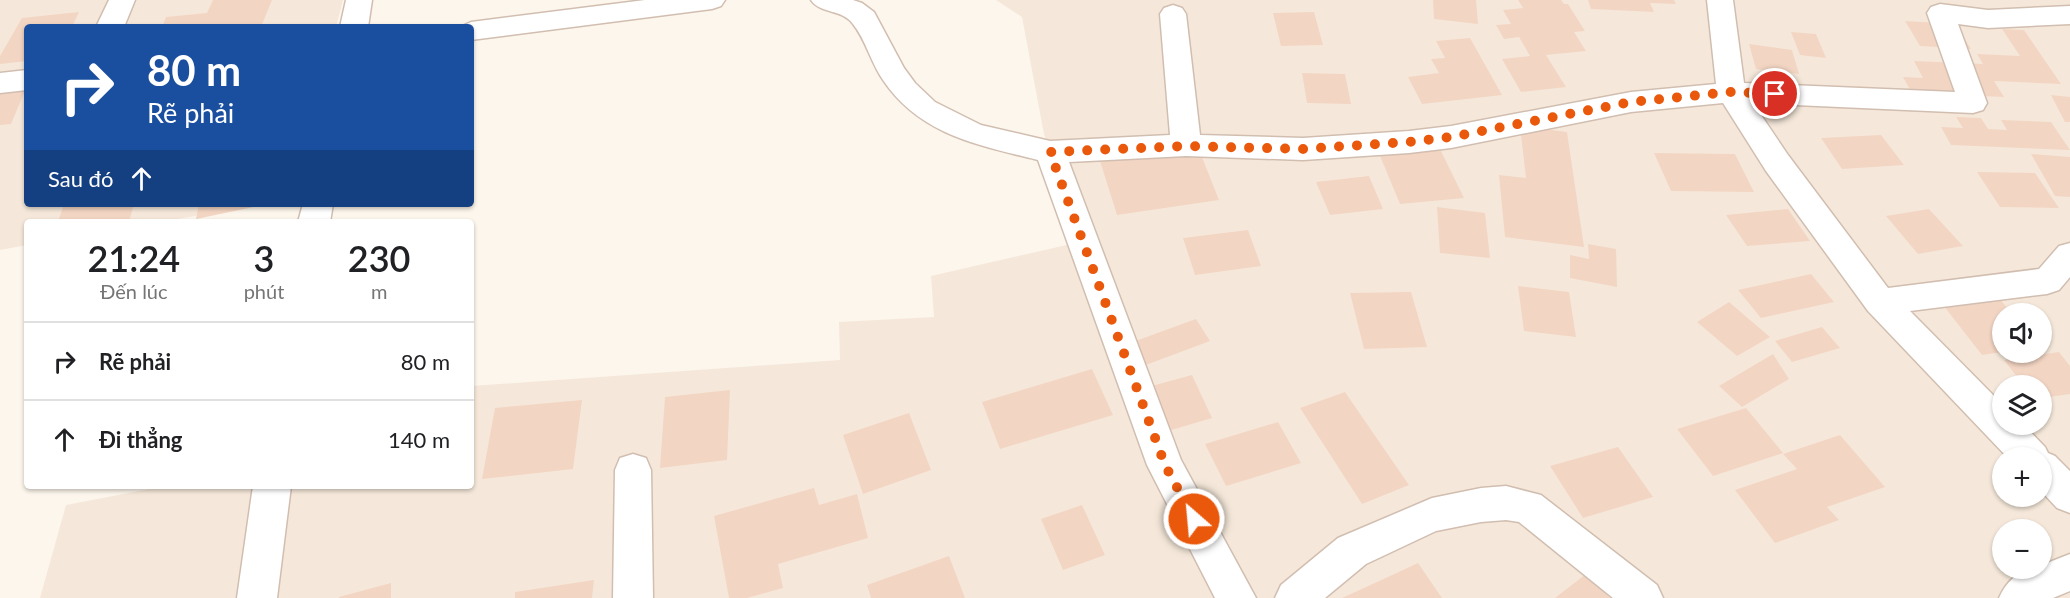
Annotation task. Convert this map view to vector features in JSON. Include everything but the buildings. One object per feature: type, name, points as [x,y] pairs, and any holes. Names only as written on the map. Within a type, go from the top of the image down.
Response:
[{"type":"street","points":[[111,24],[122,0]]},
{"type":"street","points":[[355,24],[359,0]]},
{"type":"street","points":[[474,31],[712,0]]},
{"type":"street","points":[[824,0],[853,9],[864,18],[892,72],[905,90],[925,109],[973,133],[997,141],[1050,152],[1186,146],[1302,149],[1409,142],[1451,137],[1631,102],[1731,92],[1973,103],[1940,13],[1988,19],[2070,15]]},
{"type":"street","points":[[1720,0],[1731,92],[1777,163],[1881,302],[2021,447]]},
{"type":"street","points":[[1173,14],[1186,146]]},
{"type":"street","points":[[0,83],[24,80]]},
{"type":"street","points":[[1050,152],[1165,465],[1236,598]]},
{"type":"street","points":[[1881,302],[2047,281],[2057,273],[2064,260],[2070,255]]},
{"type":"street","points":[[633,470],[633,598]]},
{"type":"street","points":[[2052,477],[2070,496]]},
{"type":"street","points":[[257,598],[272,489]]},
{"type":"street","points":[[1295,598],[1352,551],[1432,515],[1481,505],[1506,503],[1528,507],[1643,598]]},
{"type":"street","points":[[2019,598],[2029,589],[2070,572]]},
{"type":"shaded area","points":[[0,0],[343,0],[337,24],[24,24],[24,207],[248,207],[178,219],[24,219],[24,246],[0,250]]},
{"type":"shaded area","points":[[996,0],[2070,0],[2070,598],[40,598],[66,505],[149,489],[474,489],[474,386],[840,360],[839,322],[934,317],[931,276],[1084,241],[1044,134],[1022,17]]},
{"type":"route","points":[[1194,519],[1165,465],[1050,152],[1186,146],[1302,149],[1409,142],[1451,137],[1631,102],[1731,92],[1775,94]]}]
